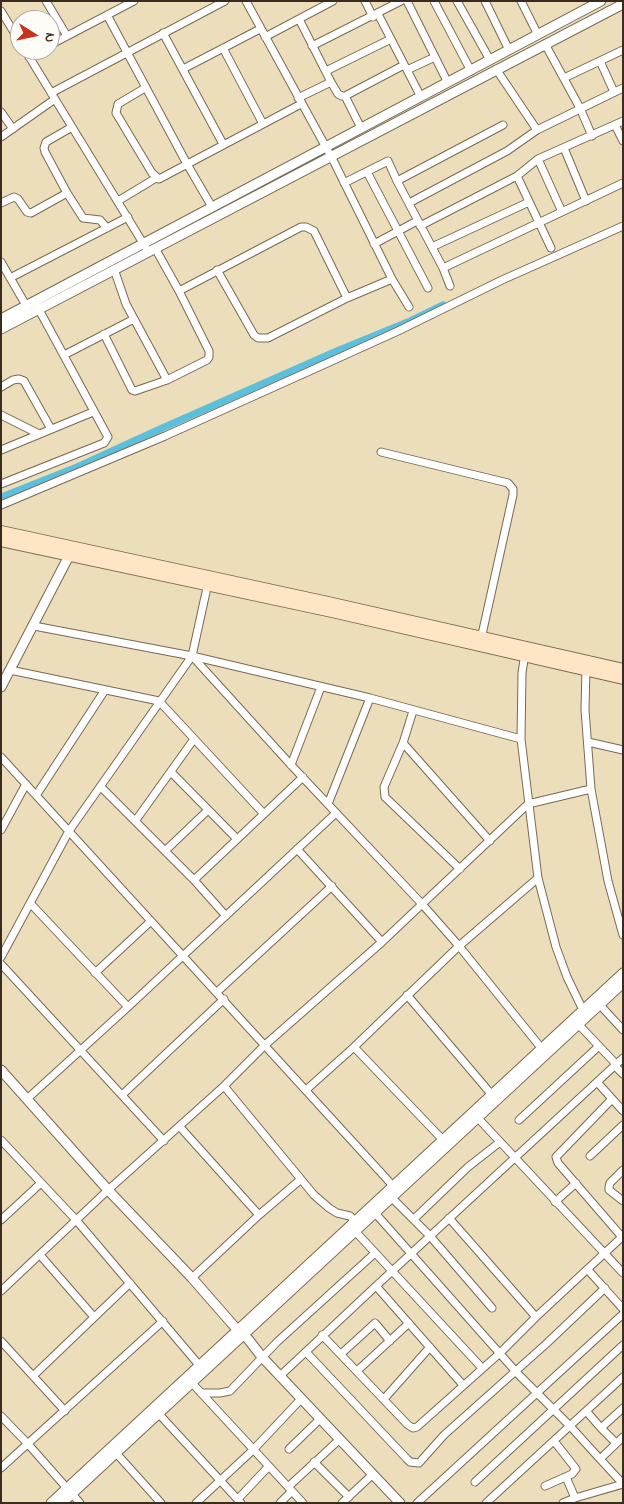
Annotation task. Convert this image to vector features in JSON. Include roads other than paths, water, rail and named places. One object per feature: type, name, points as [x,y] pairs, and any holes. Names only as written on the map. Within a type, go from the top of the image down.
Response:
[{"type":"main road","points":[[1,531],[72,552]]},
{"type":"main road","points":[[1,541],[72,552],[209,581],[586,665],[623,669]]},
{"type":"main road","points":[[586,665],[623,679]]},
{"type":"street","points":[[46,1],[68,36]]},
{"type":"street","points":[[60,40],[134,1]]},
{"type":"street","points":[[1,136],[13,129],[53,96],[126,53],[225,1]]},
{"type":"street","points":[[246,1],[330,156],[392,279],[409,307]]},
{"type":"street","points":[[265,37],[333,1]]},
{"type":"street","points":[[365,1],[391,38],[421,97]]},
{"type":"street","points":[[312,46],[401,1]]},
{"type":"street","points":[[407,1],[448,83]]},
{"type":"street","points":[[434,1],[471,71]]},
{"type":"street","points":[[457,1],[490,60]]},
{"type":"street","points":[[485,1],[509,50]]},
{"type":"street","points":[[521,1],[538,35]]},
{"type":"street","points":[[1,319],[114,269],[212,207],[601,1]]},
{"type":"street","points":[[1,329],[33,306],[330,156],[623,4]]},
{"type":"street","points":[[1,11],[10,26]]},
{"type":"street","points":[[107,15],[186,164],[212,207]]},
{"type":"street","points":[[299,19],[338,94],[345,96],[435,57]]},
{"type":"street","points":[[183,69],[260,28]]},
{"type":"street","points":[[163,33],[223,144]]},
{"type":"street","points":[[326,71],[391,38]]},
{"type":"street","points":[[545,44],[580,108],[592,136]]},
{"type":"street","points":[[223,48],[263,124]]},
{"type":"street","points":[[564,78],[623,50]]},
{"type":"street","points":[[31,60],[128,217],[179,291],[210,357],[167,380],[137,392],[132,390],[104,334]]},
{"type":"street","points":[[600,61],[614,92]]},
{"type":"street","points":[[496,69],[537,130]]},
{"type":"street","points":[[118,201],[156,178],[162,178],[263,124],[331,82]]},
{"type":"street","points":[[145,88],[118,104],[116,113],[156,178]]},
{"type":"street","points":[[409,203],[507,151],[537,130],[623,88]]},
{"type":"street","points":[[345,96],[361,128]]},
{"type":"street","points":[[1,112],[13,129]]},
{"type":"street","points":[[374,244],[517,176],[538,159],[623,121]]},
{"type":"street","points":[[397,181],[503,125]]},
{"type":"street","points":[[615,125],[623,141]]},
{"type":"street","points":[[72,127],[46,142],[45,152],[83,218],[100,220],[107,228]]},
{"type":"street","points":[[564,148],[586,202]]},
{"type":"street","points":[[538,159],[562,212]]},
{"type":"street","points":[[344,183],[388,160],[397,181],[443,268],[450,286]]},
{"type":"street","points":[[367,172],[428,288]]},
{"type":"street","points":[[517,176],[538,224],[552,248]]},
{"type":"street","points":[[443,268],[623,183]]},
{"type":"street","points":[[1,203],[14,197],[31,213],[67,193]]},
{"type":"street","points":[[432,248],[529,202]]},
{"type":"street","points":[[10,278],[128,217]]},
{"type":"street","points":[[1,505],[164,436],[314,369],[398,331],[502,280],[623,226]]},
{"type":"street","points":[[179,291],[301,227],[306,227],[314,231],[347,298]]},
{"type":"street","points":[[1,262],[10,278],[33,306],[64,355],[93,412],[108,435],[104,443],[1,484]]},
{"type":"street","points":[[114,269],[126,304],[167,380]]},
{"type":"street","points":[[217,270],[254,335],[258,338],[268,338],[347,298],[392,279]]},
{"type":"street","points":[[64,355],[134,319]]},
{"type":"street","points":[[1,387],[13,380],[19,379],[24,381],[51,429]]},
{"type":"street","points":[[1,450],[93,412]]},
{"type":"street","points":[[1,415],[40,434]]},
{"type":"street","points":[[381,452],[508,484],[513,489],[481,642]]},
{"type":"street","points":[[1,687],[72,552]]},
{"type":"street","points":[[1,957],[31,904],[68,831],[192,656],[209,581]]},
{"type":"street","points":[[34,626],[192,656],[370,698],[521,739]]},
{"type":"street","points":[[525,652],[521,739],[538,878],[556,947],[567,977],[592,1007],[623,1030]]},
{"type":"street","points":[[192,656],[291,765],[422,904],[459,946],[542,1049]]},
{"type":"street","points":[[586,665],[585,710],[591,789],[608,881],[623,935]]},
{"type":"street","points":[[10,670],[159,702],[264,814]]},
{"type":"street","points":[[291,765],[321,687]]},
{"type":"street","points":[[37,794],[105,690]]},
{"type":"street","points":[[328,804],[370,698]]},
{"type":"street","points":[[414,711],[384,787],[385,797],[460,869]]},
{"type":"street","points":[[136,820],[194,738]]},
{"type":"street","points":[[588,742],[623,750]]},
{"type":"street","points":[[402,743],[490,840]]},
{"type":"street","points":[[1,757],[37,794],[68,831],[184,955],[306,1090],[394,1192],[414,1219],[492,1308]]},
{"type":"street","points":[[171,772],[237,839]]},
{"type":"street","points":[[194,880],[303,777]]},
{"type":"street","points":[[1,830],[26,784]]},
{"type":"street","points":[[101,786],[194,880],[226,916]]},
{"type":"street","points":[[1,1291],[108,1190],[224,1086],[265,1045],[382,942],[528,804],[591,789]]},
{"type":"street","points":[[165,852],[208,810]]},
{"type":"street","points":[[27,1098],[128,1007],[336,813]]},
{"type":"street","points":[[297,848],[382,942]]},
{"type":"street","points":[[306,1090],[354,1047],[459,946],[538,878]]},
{"type":"street","points":[[217,992],[332,886]]},
{"type":"street","points":[[31,904],[128,1007]]},
{"type":"street","points":[[95,973],[151,921]]},
{"type":"street","points":[[1,964],[164,1141]]},
{"type":"street","points":[[51,1503],[116,1453],[241,1332],[475,1116],[579,1025],[592,1007],[623,973]]},
{"type":"street","points":[[357,1226],[375,1213],[443,1140],[475,1116],[492,1095],[542,1049],[623,983]]},
{"type":"street","points":[[407,995],[492,1095]]},
{"type":"street","points":[[122,1095],[224,999]]},
{"type":"street","points":[[579,1025],[623,1074]]},
{"type":"street","points":[[519,1120],[599,1046]]},
{"type":"street","points":[[354,1047],[443,1140]]},
{"type":"street","points":[[280,1375],[623,1058]]},
{"type":"street","points":[[1,1070],[108,1190],[400,1503]]},
{"type":"street","points":[[597,1082],[623,1111]]},
{"type":"street","points":[[224,1086],[300,1180],[329,1208],[337,1213],[350,1216],[375,1253],[482,1368]]},
{"type":"street","points":[[322,1335],[408,1425],[413,1428],[417,1427],[622,1237],[558,1163],[556,1157],[556,1154],[612,1099]]},
{"type":"street","points":[[475,1116],[623,1273]]},
{"type":"street","points":[[590,1156],[623,1125]]},
{"type":"street","points":[[180,1126],[259,1215]]},
{"type":"street","points":[[1,1140],[77,1221],[199,1365]]},
{"type":"street","points":[[414,1219],[468,1167],[500,1142]]},
{"type":"street","points":[[623,1170],[608,1187],[609,1190],[623,1201]]},
{"type":"street","points":[[192,1278],[259,1215],[300,1180]]},
{"type":"street","points":[[2,1218],[41,1183]]},
{"type":"street","points":[[555,1202],[576,1184]]},
{"type":"street","points":[[375,1213],[515,1370],[623,1484],[563,1503]]},
{"type":"street","points":[[449,1218],[536,1317]]},
{"type":"street","points":[[201,1393],[230,1391],[262,1357],[375,1253]]},
{"type":"street","points":[[40,1255],[94,1317]]},
{"type":"street","points":[[588,1270],[623,1309]]},
{"type":"street","points":[[33,1376],[130,1283]]},
{"type":"street","points":[[376,1286],[463,1385]]},
{"type":"street","points":[[306,1352],[407,1459],[416,1463],[421,1462],[444,1435],[546,1344],[605,1288]]},
{"type":"street","points":[[417,1503],[623,1314]]},
{"type":"street","points":[[1,1468],[163,1322]]},
{"type":"street","points":[[357,1371],[409,1323]]},
{"type":"street","points":[[341,1354],[372,1324],[377,1324],[390,1341]]},
{"type":"street","points":[[62,1503],[69,1491],[199,1365],[241,1332]]},
{"type":"street","points":[[1,1341],[65,1411]]},
{"type":"street","points":[[475,1482],[623,1345]]},
{"type":"street","points":[[384,1399],[430,1347]]},
{"type":"street","points":[[486,1503],[623,1378]]},
{"type":"street","points":[[191,1382],[303,1503]]},
{"type":"street","points":[[196,1503],[253,1450],[301,1399]]},
{"type":"street","points":[[601,1428],[623,1408]]},
{"type":"street","points":[[587,1412],[616,1443]]},
{"type":"street","points":[[158,1413],[239,1501],[269,1466]]},
{"type":"street","points":[[1,1416],[80,1503]]},
{"type":"street","points":[[288,1449],[320,1419]]},
{"type":"street","points":[[600,1458],[623,1437]]},
{"type":"street","points":[[280,1503],[314,1462],[340,1439]]},
{"type":"street","points":[[545,1486],[566,1477],[575,1471],[576,1468],[554,1441]]},
{"type":"street","points":[[116,1453],[160,1503]]},
{"type":"street","points":[[314,1462],[349,1497]]},
{"type":"street","points":[[342,1503],[374,1474]]},
{"type":"street","points":[[566,1477],[575,1498]]},
{"type":"waterway","points":[[1,497],[77,467],[443,305]]}]
